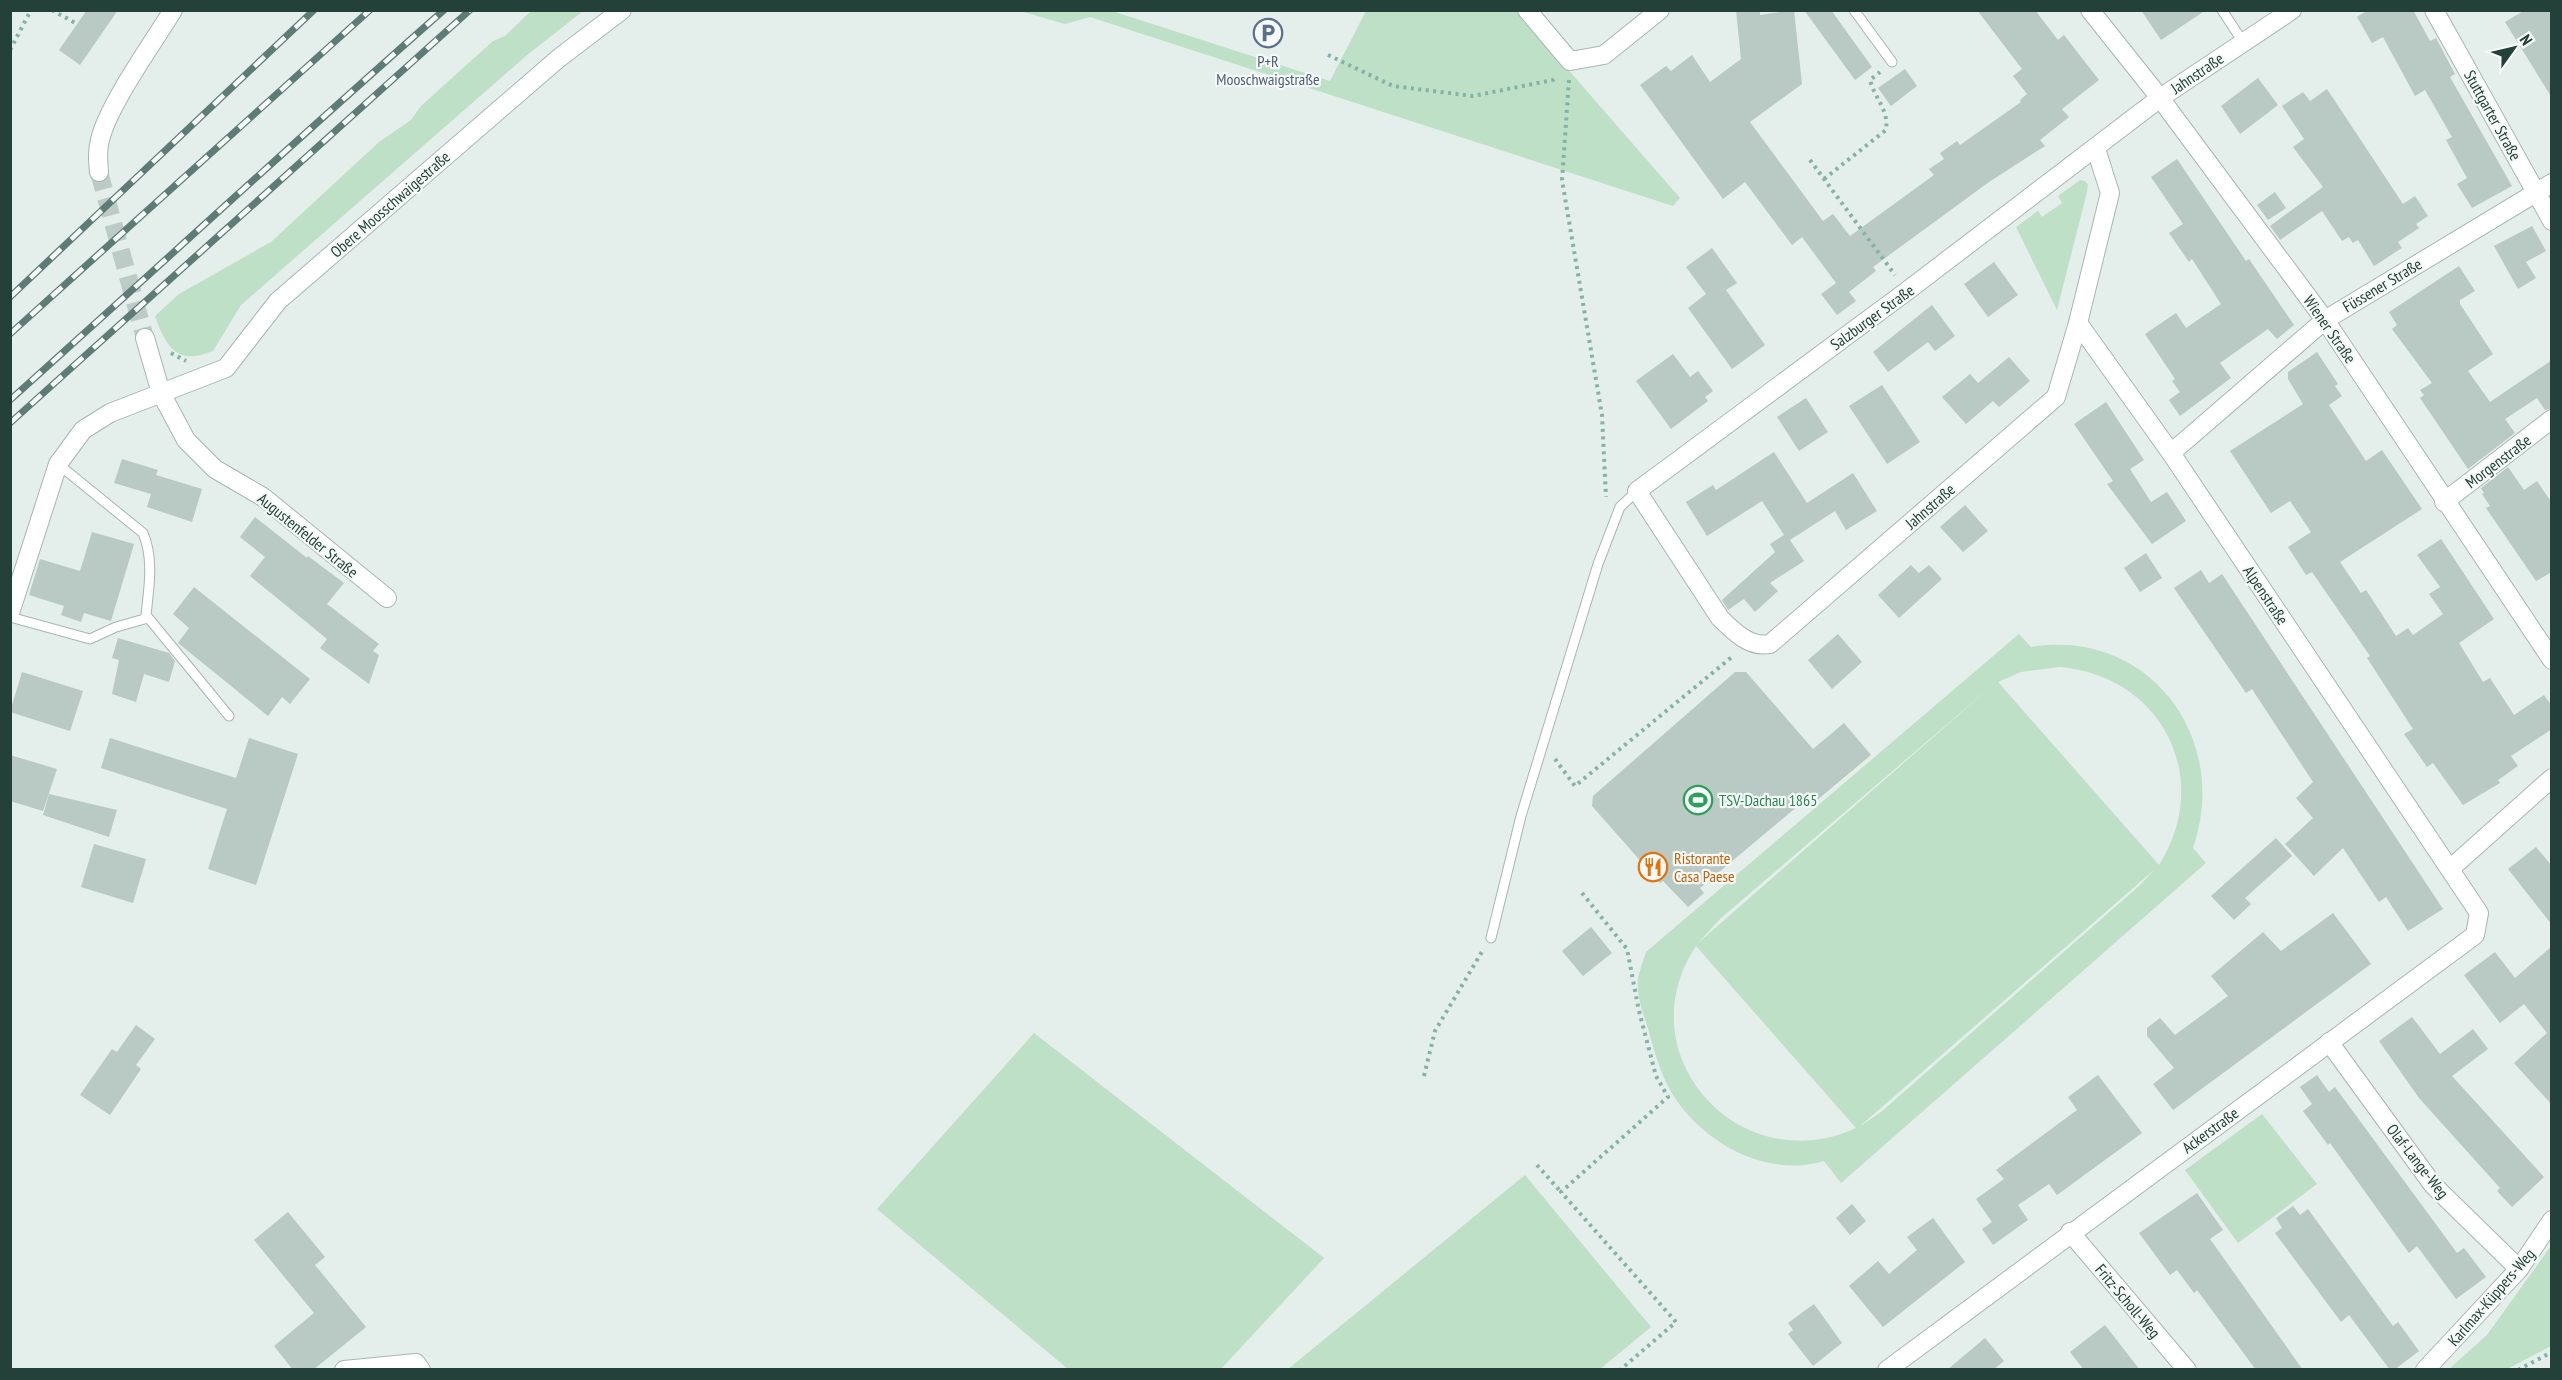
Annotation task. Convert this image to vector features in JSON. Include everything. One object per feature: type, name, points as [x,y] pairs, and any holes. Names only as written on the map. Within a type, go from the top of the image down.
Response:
[{"type":"street","points":[[99,172],[100,137],[118,101],[173,10]]},
{"type":"street","name":"Obere Moosschwaigestraße","points":[[162,393],[226,368],[278,301],[559,58],[622,10]]},
{"type":"street","points":[[1527,10],[1570,61],[1604,55],[1660,10]]},
{"type":"street","name":"Wiener Straße","points":[[2090,10],[2160,98],[2325,320],[2444,502],[2552,660]]},
{"type":"street","name":"Jahnstraße","points":[[1750,642],[1762,646],[1770,644],[2056,397],[2078,323],[2110,193],[2101,145],[2160,98],[2292,10]]},
{"type":"street","name":"Stuttgarter Straße","points":[[2434,10],[2544,187],[2552,220]]},
{"type":"street","name":"Salzburger Straße","points":[[1637,490],[2101,145]]},
{"type":"street","name":"Füssener Straße","points":[[2171,453],[2325,320],[2544,187]]},
{"type":"street","name":"Alpenstraße","points":[[2078,323],[2171,453],[2450,870]]},
{"type":"street","name":"Augustenfelder Straße","points":[[145,338],[162,393],[186,440],[215,469],[263,497],[387,598]]},
{"type":"street","points":[[10,615],[58,464],[72,442],[98,419],[162,393]]},
{"type":"street","name":"Morgenstraße","points":[[2444,502],[2552,419]]},
{"type":"street","points":[[1637,490],[1720,618],[1734,632],[1750,642]]},
{"type":"street","points":[[2450,870],[2552,778]]},
{"type":"street","name":"Ackerstraße","points":[[1887,1370],[2070,1232],[2475,935],[2479,913],[2450,870]]},
{"type":"street","name":"Olaf-Lange-Weg","points":[[2329,1042],[2433,1185],[2519,1269]]},
{"type":"street","name":"Karlmax-Küppers-Weg","points":[[2425,1370],[2519,1269],[2552,1220]]},
{"type":"street","name":"Fritz-Scholl-Weg","points":[[2070,1232],[2187,1370]]},
{"type":"street","points":[[344,1370],[418,1366]]},
{"type":"lane","points":[[1854,10],[1892,62]]},
{"type":"lane","points":[[2222,10],[2243,42]]},
{"type":"lane","points":[[58,464],[143,533],[149,548],[148,618],[229,716]]},
{"type":"lane","points":[[1491,938],[1521,816],[1615,517],[1620,507],[1637,490]]},
{"type":"lane","points":[[10,615],[90,639],[116,627],[148,618]]},
{"type":"path","points":[[10,50],[31,10]]},
{"type":"path","points":[[52,10],[77,24]]},
{"type":"path","points":[[1328,55],[1393,86],[1473,96],[1553,80],[1570,61]]},
{"type":"path","points":[[1570,61],[1562,180],[1602,416],[1606,499],[1615,517]]},
{"type":"path","points":[[1824,179],[1886,130],[1886,112],[1874,93],[1870,80],[1892,62]]},
{"type":"path","points":[[1810,160],[1907,291]]},
{"type":"path","points":[[1544,743],[1575,786],[1635,733],[1750,642]]},
{"type":"path","points":[[1561,1192],[1668,1097],[1656,1076],[1639,1011],[1627,949],[1582,893]]},
{"type":"path","points":[[1424,1076],[1435,1031],[1491,938]]},
{"type":"path","points":[[1537,1165],[1676,1322],[1620,1370]]},
{"type":"path","points":[[2518,1370],[2552,1352]]},
{"type":"green space","points":[[532,10],[583,11],[526,56],[241,305],[213,351],[201,355],[182,355],[169,345],[155,316],[179,294],[271,242],[379,142],[411,120],[421,106],[493,41],[505,36]]},
{"type":"green space","points":[[1020,11],[1112,11],[1330,81],[1366,11],[1517,11],[1680,198],[1673,206],[1090,17],[1065,24]]},
{"type":"green space","points":[[2080,180],[2085,181],[2088,185],[2087,192],[2057,310],[2016,227],[2038,211],[2042,217],[2062,203],[2058,196]]},
{"type":"green space","points":[[2019,634],[2031,647],[2073,646],[2111,655],[2144,673],[2170,699],[2190,731],[2200,768],[2202,807],[2193,848],[2206,863],[1841,1183],[1824,1161],[1802,1165],[1779,1164],[1756,1160],[1735,1151],[1715,1139],[1681,1107],[1660,1068],[1639,999],[1638,978],[1646,952]],"holes":[[[2060,667],[2096,675],[2126,690],[2151,711],[2168,737],[2179,766],[2181,799],[2175,832],[2159,865],[1998,682],[2021,672]],[[1994,684],[1698,943],[1720,919]],[[2155,869],[2139,886],[1881,1112],[1859,1127]],[[1696,946],[1856,1128],[1813,1140],[1772,1138],[1735,1123],[1706,1098],[1684,1065],[1674,1028],[1677,987]]]},
{"type":"green space","points":[[1034,1033],[1324,1258],[1221,1369],[1068,1369],[877,1209]]},
{"type":"green space","points":[[2262,1114],[2317,1184],[2238,1243],[2185,1170]]},
{"type":"green space","points":[[1525,1175],[1651,1327],[1600,1369],[1288,1369]]},
{"type":"green space","points":[[2551,1246],[2551,1346],[2507,1369],[2449,1369],[2487,1335]]},
{"type":"building","points":[[87,10],[118,10],[80,65],[59,50]]},
{"type":"building","points":[[1736,10],[1760,10],[1760,15],[1794,10],[1802,84],[1750,122],[1823,221],[1833,214],[1850,236],[1934,175],[1929,169],[1944,159],[1940,153],[1957,141],[1960,145],[2021,102],[2020,100],[2027,94],[2013,76],[2022,69],[1977,10],[2035,10],[2058,40],[2064,35],[2099,80],[2062,109],[2069,117],[2040,140],[2045,146],[1989,182],[1873,267],[1876,271],[1849,292],[1856,301],[1837,315],[1821,294],[1836,283],[1802,237],[1792,245],[1745,182],[1723,199],[1640,85],[1666,66],[1671,71],[1692,55],[1710,82],[1741,59]]},
{"type":"building","points":[[1804,10],[1831,10],[1872,67],[1855,80]]},
{"type":"building","points":[[2141,10],[2206,10],[2161,40]]},
{"type":"building","points":[[2368,10],[2413,10],[2430,41],[2436,38],[2455,74],[2450,77],[2512,186],[2472,208],[2457,184],[2467,178],[2446,140],[2452,137],[2425,90],[2415,96],[2383,37],[2372,43],[2357,17]]},
{"type":"building","points":[[2525,10],[2552,10],[2552,98],[2505,22]]},
{"type":"building","points":[[1905,69],[1917,86],[1891,106],[1878,88]]},
{"type":"building","points":[[2258,78],[2278,105],[2240,134],[2221,106]]},
{"type":"building","points":[[2327,89],[2403,204],[2415,196],[2428,216],[2416,224],[2419,228],[2398,242],[2402,248],[2374,266],[2358,240],[2353,243],[2349,237],[2342,241],[2322,211],[2280,240],[2270,226],[2323,187],[2293,147],[2304,139],[2282,106],[2303,92],[2310,101]]},
{"type":"building","points":[[2177,159],[2246,261],[2249,259],[2294,325],[2277,339],[2268,329],[2220,363],[2231,378],[2180,416],[2169,400],[2180,392],[2172,381],[2175,379],[2145,334],[2176,313],[2186,328],[2221,304],[2192,259],[2189,262],[2169,233],[2183,224],[2151,177]]},
{"type":"building","points":[[2275,192],[2286,208],[2268,220],[2257,205]]},
{"type":"building","points":[[2532,226],[2546,251],[2526,262],[2536,278],[2518,289],[2494,246]]},
{"type":"building","points":[[1712,248],[1737,283],[1726,290],[1765,345],[1732,369],[1688,308],[1706,294],[1686,267]]},
{"type":"building","points":[[1994,262],[2018,295],[1988,317],[1964,284]]},
{"type":"building","points":[[2459,266],[2475,291],[2460,300],[2460,304],[2493,354],[2468,371],[2490,402],[2552,360],[2552,408],[2545,410],[2537,398],[2505,419],[2515,433],[2468,469],[2420,398],[2424,395],[2420,390],[2432,383],[2392,329],[2397,325],[2389,312]]},
{"type":"building","points":[[1932,305],[1955,336],[1935,351],[1928,342],[1888,372],[1873,352]]},
{"type":"building","points":[[2317,352],[2338,384],[2335,386],[2342,396],[2329,405],[2366,461],[2382,450],[2422,509],[2340,562],[2361,593],[2366,590],[2396,636],[2408,628],[2413,635],[2443,614],[2429,594],[2440,587],[2417,555],[2441,539],[2494,619],[2459,643],[2483,682],[2490,678],[2514,715],[2544,695],[2552,706],[2552,729],[2511,756],[2518,766],[2498,780],[2500,783],[2463,805],[2433,763],[2427,767],[2404,734],[2413,729],[2367,658],[2370,656],[2312,572],[2306,575],[2288,547],[2311,532],[2290,501],[2271,513],[2230,451],[2303,404],[2288,379],[2288,372]]},
{"type":"building","points":[[1673,354],[1690,377],[1698,371],[1713,391],[1705,397],[1708,401],[1671,429],[1636,381]]},
{"type":"building","points":[[2009,357],[2030,381],[1999,407],[1993,401],[1966,424],[1942,397],[1970,374],[1978,383]]},
{"type":"building","points":[[1882,385],[1920,442],[1887,464],[1849,406]]},
{"type":"building","points":[[1806,398],[1828,432],[1799,451],[1777,417]]},
{"type":"building","points":[[2106,402],[2144,460],[2130,469],[2151,502],[2167,492],[2186,521],[2152,544],[2107,484],[2113,481],[2074,424]]},
{"type":"building","points":[[1774,452],[1807,503],[1853,473],[1877,511],[1846,530],[1835,511],[1790,540],[1804,561],[1770,583],[1778,591],[1755,612],[1744,599],[1728,610],[1722,600],[1775,552],[1770,544],[1784,535],[1762,501],[1707,536],[1686,502],[1713,485],[1716,490]]},
{"type":"building","points":[[122,459],[158,470],[156,475],[202,489],[192,522],[147,507],[151,494],[114,483]]},
{"type":"building","points":[[2508,467],[2524,490],[2537,481],[2552,503],[2552,572],[2536,581],[2486,508],[2490,506],[2482,494],[2484,493],[2481,488]]},
{"type":"building","points":[[1965,505],[1988,531],[1963,552],[1940,527]]},
{"type":"building","points":[[255,517],[307,558],[308,556],[344,583],[327,604],[379,644],[373,651],[379,655],[369,684],[320,648],[327,639],[250,576],[265,557],[240,537]]},
{"type":"building","points":[[92,532],[134,544],[111,621],[84,613],[81,622],[61,615],[64,606],[29,595],[40,559],[80,571]]},
{"type":"building","points":[[2146,553],[2162,578],[2140,592],[2124,568]]},
{"type":"building","points":[[1911,565],[1919,573],[1929,565],[1942,579],[1899,618],[1878,595]]},
{"type":"building","points":[[2201,570],[2209,583],[2222,574],[2443,909],[2408,931],[2386,897],[2379,902],[2343,848],[2314,876],[2285,844],[2313,818],[2296,798],[2313,782],[2252,689],[2246,693],[2174,588]]},
{"type":"building","points":[[194,587],[310,679],[290,704],[282,697],[268,716],[178,643],[189,628],[173,614]]},
{"type":"building","points":[[1838,634],[1862,662],[1832,689],[1808,660]]},
{"type":"building","points":[[118,638],[169,653],[175,661],[169,682],[144,674],[136,702],[112,694],[119,660],[112,658]]},
{"type":"building","points":[[22,672],[83,691],[70,731],[10,712]]},
{"type":"building","points":[[1735,672],[1746,672],[1813,749],[1844,723],[1871,755],[1810,806],[1805,800],[1700,888],[1704,893],[1688,907],[1663,881],[1660,883],[1592,806],[1593,796]]},
{"type":"building","points":[[110,738],[236,778],[249,738],[298,754],[256,885],[208,869],[227,809],[101,768]]},
{"type":"building","points":[[10,755],[57,769],[43,811],[10,801]]},
{"type":"building","points":[[49,794],[117,810],[109,837],[43,815]]},
{"type":"building","points":[[2276,838],[2292,856],[2245,898],[2251,904],[2234,920],[2211,896]]},
{"type":"building","points":[[94,844],[146,859],[133,903],[81,887]]},
{"type":"building","points":[[2536,847],[2552,866],[2552,925],[2508,869]]},
{"type":"building","points":[[2333,913],[2371,964],[2173,1110],[2153,1084],[2174,1068],[2147,1036],[2147,1028],[2160,1018],[2175,1035],[2228,996],[2211,976],[2263,932],[2281,951]]},
{"type":"building","points":[[1591,927],[1612,953],[1583,976],[1562,951]]},
{"type":"building","points":[[2552,946],[2552,1105],[2514,1063],[2547,1033],[2524,1004],[2500,1023],[2464,975],[2495,952],[2515,978]]},
{"type":"building","points":[[2412,1017],[2440,1054],[2473,1029],[2488,1049],[2452,1076],[2544,1177],[2512,1207],[2497,1191],[2500,1188],[2419,1098],[2379,1041]]},
{"type":"building","points":[[136,1025],[155,1039],[136,1065],[141,1069],[110,1115],[80,1095],[112,1049],[117,1052]]},
{"type":"building","points":[[2098,1075],[2142,1133],[2057,1195],[2049,1184],[2018,1205],[2028,1220],[1993,1245],[1982,1229],[1992,1222],[1976,1199],[2004,1179],[1996,1170],[2077,1110],[2068,1097]]},
{"type":"building","points":[[2317,1075],[2329,1092],[2335,1087],[2457,1253],[2464,1248],[2486,1277],[2456,1299],[2417,1246],[2409,1253],[2330,1143],[2328,1145],[2303,1111],[2312,1104],[2300,1087]]},
{"type":"building","points":[[2197,1193],[2223,1230],[2210,1239],[2303,1370],[2256,1370],[2197,1290],[2194,1293],[2177,1270],[2170,1275],[2139,1233]]},
{"type":"building","points":[[1852,1204],[1866,1221],[1850,1235],[1836,1218]]},
{"type":"building","points":[[2293,1206],[2300,1215],[2308,1209],[2393,1326],[2398,1322],[2419,1351],[2394,1370],[2390,1370],[2349,1315],[2341,1322],[2275,1233],[2282,1228],[2276,1218]]},
{"type":"building","points":[[288,1212],[325,1257],[315,1265],[366,1327],[313,1370],[293,1370],[274,1346],[314,1313],[254,1240]]},
{"type":"building","points":[[1933,1218],[1965,1262],[1883,1327],[1849,1286],[1878,1261],[1889,1274],[1917,1250],[1907,1237]]},
{"type":"building","points":[[1814,1304],[1842,1343],[1813,1366],[1788,1334],[1793,1330],[1788,1323]]},
{"type":"building","points":[[2105,1325],[2140,1370],[2084,1370],[2070,1352]]},
{"type":"building","points":[[1985,1338],[2004,1361],[1993,1370],[1947,1370]]},
{"type":"tunnel","points":[[99,172],[145,338]]},
{"type":"railway","points":[[10,297],[314,10]]},
{"type":"railway","points":[[10,334],[370,10]]},
{"type":"railway","points":[[10,400],[444,10]]},
{"type":"railway","points":[[10,423],[470,10]]},
{"type":"place","name":"P+R Mooschwaigstraße","points":[[1268,33]]},
{"type":"place","name":"TSV-Dachau 1865","points":[[1698,800]]},
{"type":"place","name":"Ristorante Casa Paese","points":[[1653,867]]}]
